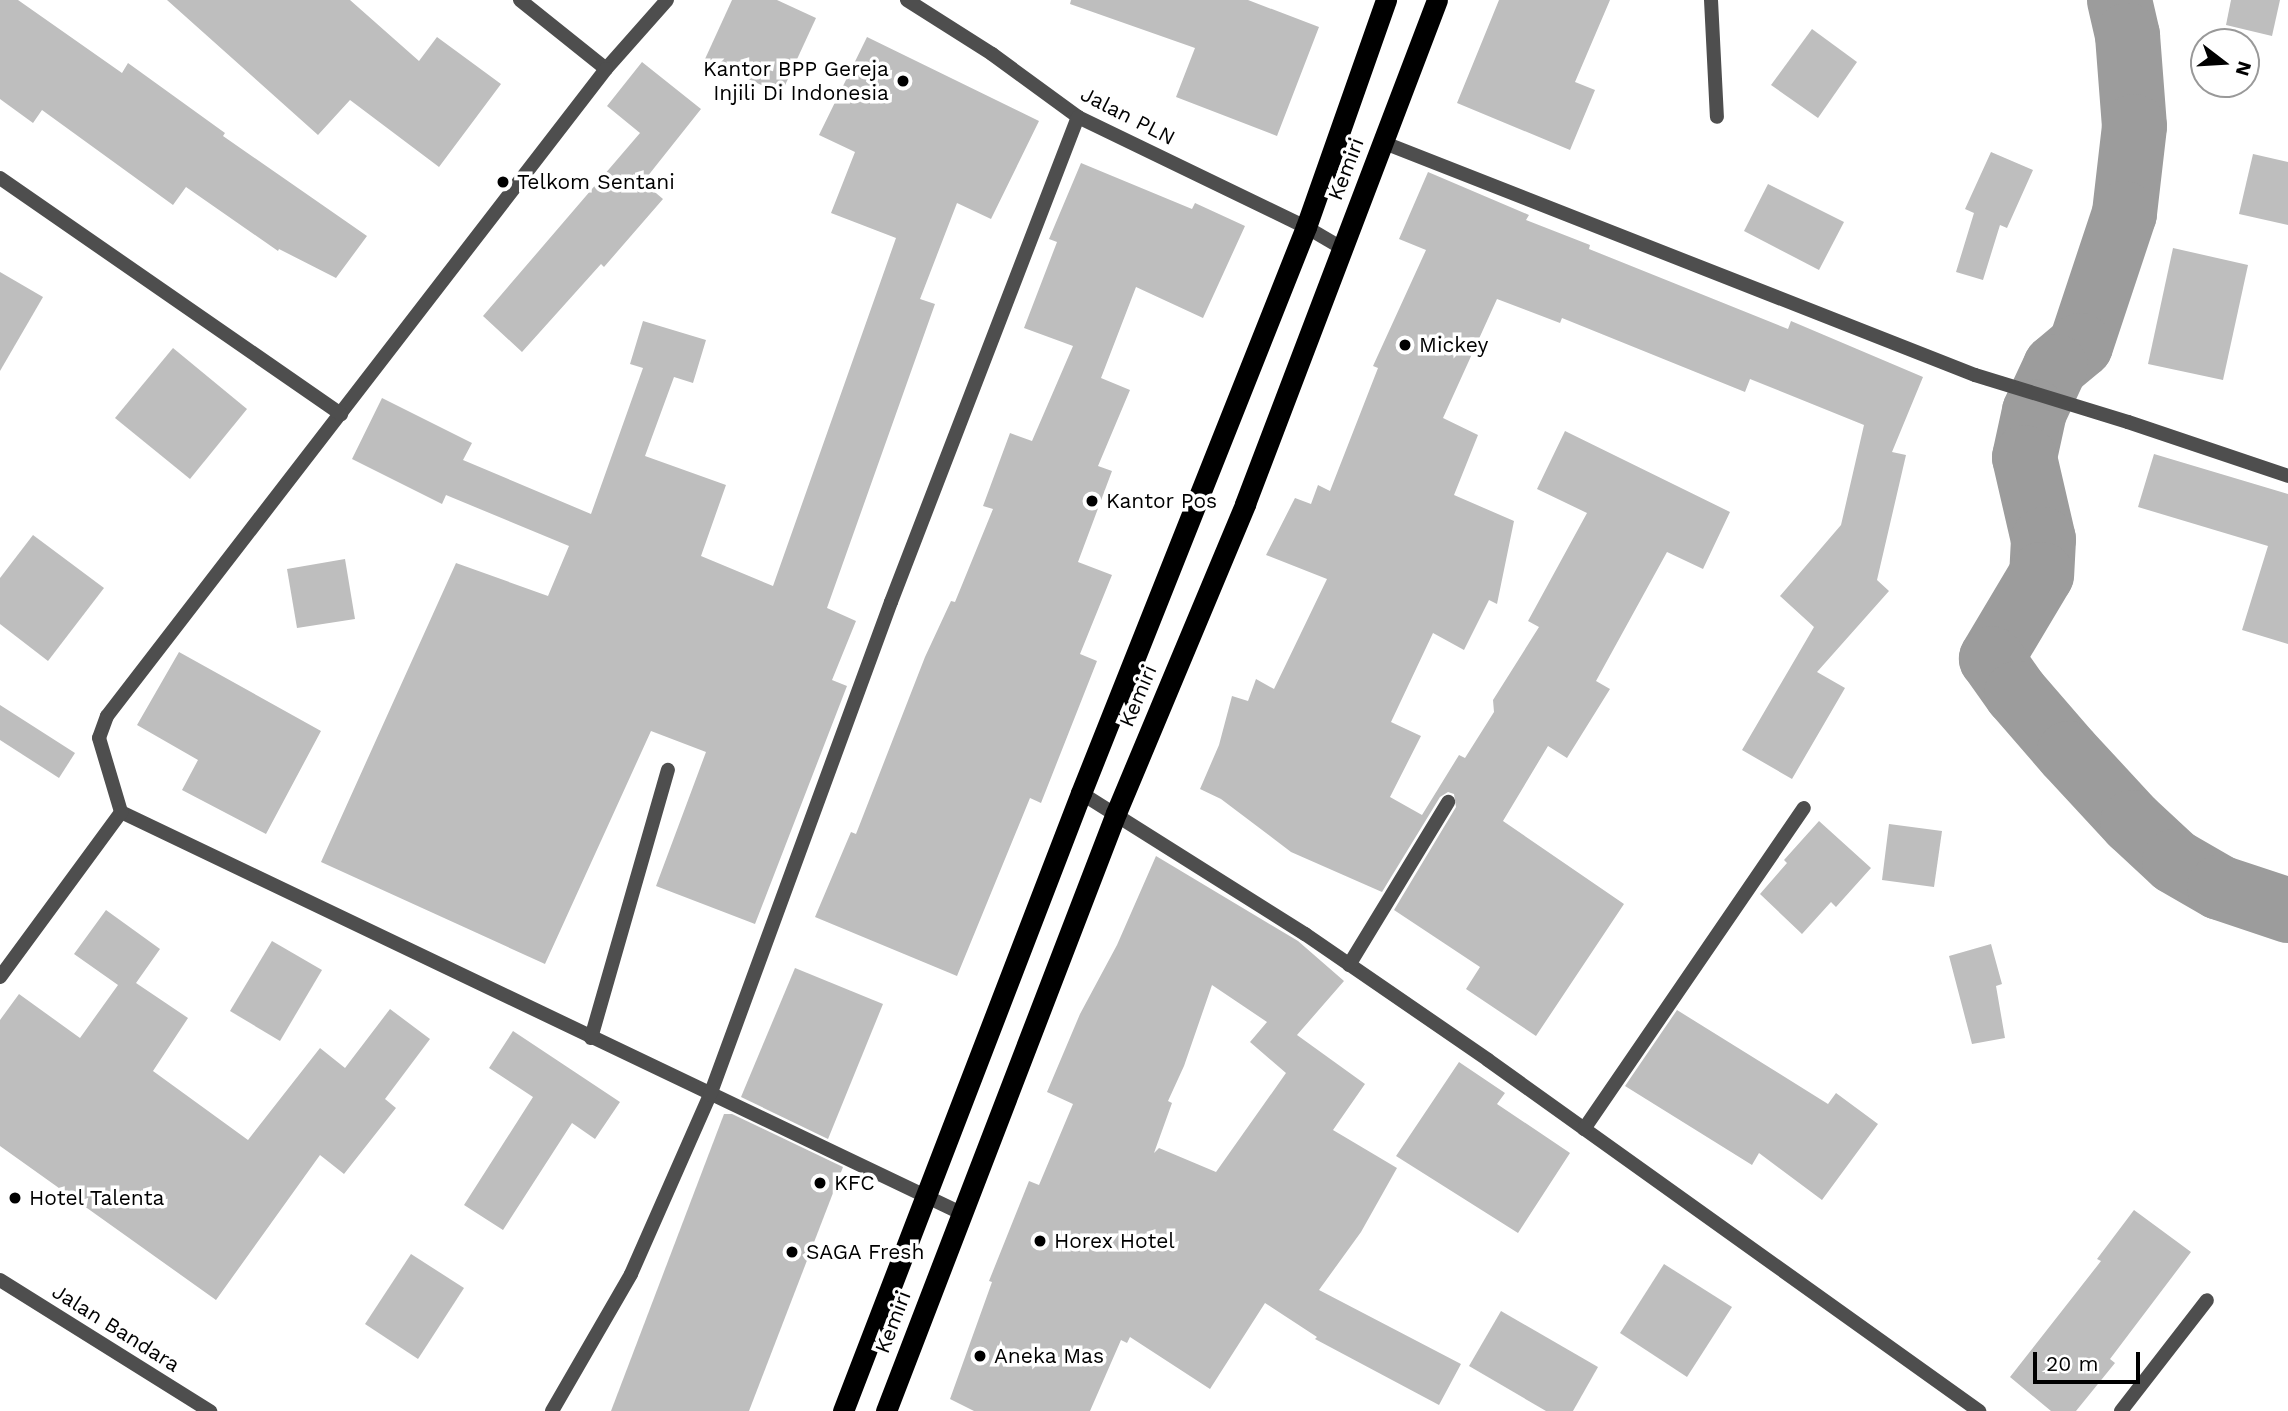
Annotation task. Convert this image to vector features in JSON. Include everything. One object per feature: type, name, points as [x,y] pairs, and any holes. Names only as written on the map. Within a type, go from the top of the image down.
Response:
[{"type":"highway","name":"Kemiri","points":[[843,1411],[1081,793],[1306,227],[1386,0]]},
{"type":"highway","name":"Kemiri","points":[[886,1411],[1116,813],[1245,504],[1437,0]]},
{"type":"street","points":[[520,0],[606,69]]},
{"type":"street","points":[[667,0],[606,69],[100,729],[99,738],[121,812],[961,1213]]},
{"type":"street","name":"Jalan PLN","points":[[907,0],[992,54],[1078,117],[1306,227],[1342,248]]},
{"type":"street","points":[[1711,0],[1717,117]]},
{"type":"street","points":[[552,1411],[631,1274],[710,1095],[891,602],[1078,117]]},
{"type":"street","points":[[1382,142],[1975,375],[2128,422],[2288,476]]},
{"type":"street","points":[[0,178],[341,414]]},
{"type":"street","points":[[591,1038],[668,770]]},
{"type":"street","points":[[1081,793],[1349,965],[1901,1352],[1979,1411]]},
{"type":"street","points":[[1349,965],[1448,802]]},
{"type":"street","points":[[1584,1129],[1804,808]]},
{"type":"street","points":[[0,977],[121,812]]},
{"type":"street","name":"Jalan Bandara","points":[[0,1280],[210,1411]]},
{"type":"street","points":[[2121,1411],[2207,1300]]},
{"type":"building","points":[[0,0],[18,0],[122,73],[128,63],[225,133],[223,136],[367,236],[336,278],[279,249],[278,251],[186,187],[173,205],[42,110],[33,123],[0,99]]},
{"type":"building","points":[[167,0],[350,0],[419,61],[437,37],[501,84],[439,167],[350,100],[318,135]]},
{"type":"building","points":[[732,0],[777,0],[816,18],[781,94],[705,59]]},
{"type":"building","points":[[1071,0],[1248,0],[1319,27],[1277,136],[1176,97],[1195,48],[1070,4]]},
{"type":"building","points":[[1499,0],[1610,0],[1575,82],[1595,90],[1570,150],[1457,103]]},
{"type":"building","points":[[2231,0],[2280,0],[2272,36],[2260,33],[2260,28],[2226,25]]},
{"type":"building","points":[[1812,29],[1857,62],[1818,118],[1771,85]]},
{"type":"building","points":[[867,37],[1039,121],[991,219],[957,203],[920,299],[935,304],[827,608],[856,621],[832,680],[847,686],[755,924],[656,886],[706,752],[651,731],[545,964],[321,862],[456,563],[548,596],[569,546],[446,495],[442,504],[352,459],[382,398],[472,443],[463,460],[591,514],[643,368],[630,364],[643,321],[706,340],[693,383],[674,377],[645,456],[726,485],[701,556],[773,586],[896,238],[831,213],[855,152],[819,135]]},
{"type":"building","points":[[642,62],[701,109],[643,182],[663,199],[604,267],[601,264],[522,352],[483,316],[640,133],[607,106]]},
{"type":"building","points":[[1991,152],[2033,170],[2007,228],[2000,225],[1983,280],[1956,272],[1974,213],[1965,209]]},
{"type":"building","points":[[2253,154],[2288,162],[2288,225],[2239,214]]},
{"type":"building","points":[[1081,163],[1192,209],[1195,203],[1245,226],[1203,318],[1136,287],[1101,378],[1130,390],[1098,466],[1112,471],[1078,562],[1112,575],[1080,654],[1097,661],[1041,803],[1030,798],[957,976],[815,917],[851,832],[856,834],[925,657],[951,601],[955,602],[993,509],[983,506],[1010,433],[1032,441],[1073,346],[1024,328],[1057,242],[1049,239]]},
{"type":"building","points":[[1428,172],[1529,215],[1526,220],[1590,245],[1589,249],[1788,329],[1791,321],[1923,377],[1892,452],[1906,455],[1877,580],[1889,591],[1817,672],[1845,688],[1792,779],[1742,750],[1814,627],[1780,596],[1841,525],[1864,425],[1750,379],[1745,392],[1562,318],[1560,323],[1497,299],[1443,418],[1478,435],[1454,495],[1514,521],[1497,604],[1489,600],[1464,650],[1433,633],[1391,722],[1421,736],[1390,797],[1422,815],[1459,755],[1465,758],[1494,712],[1493,700],[1539,627],[1528,621],[1587,513],[1537,489],[1565,431],[1730,512],[1703,569],[1667,552],[1596,681],[1610,689],[1567,758],[1548,746],[1503,821],[1624,904],[1536,1036],[1466,989],[1480,967],[1394,910],[1456,807],[1454,794],[1448,792],[1440,797],[1382,892],[1291,852],[1221,799],[1200,789],[1219,745],[1232,696],[1248,701],[1256,679],[1274,689],[1327,579],[1266,555],[1295,498],[1311,504],[1318,485],[1330,491],[1378,368],[1373,366],[1426,250],[1399,239]]},
{"type":"building","points":[[1768,184],[1844,222],[1819,270],[1744,231]]},
{"type":"building","points":[[2173,248],[2248,265],[2223,380],[2148,364]]},
{"type":"building","points":[[0,272],[43,297],[0,371]]},
{"type":"building","points":[[173,348],[247,409],[190,479],[115,418]]},
{"type":"building","points":[[2154,454],[2288,494],[2288,644],[2242,630],[2268,546],[2138,507]]},
{"type":"building","points":[[33,535],[104,588],[48,661],[0,624],[0,578]]},
{"type":"building","points":[[345,559],[355,619],[297,628],[287,569]]},
{"type":"building","points":[[179,652],[321,731],[266,834],[182,790],[198,760],[137,725]]},
{"type":"building","points":[[0,705],[75,753],[59,778],[0,740]]},
{"type":"building","points":[[1819,821],[1871,868],[1836,907],[1831,902],[1802,934],[1760,894],[1787,863],[1784,860]]},
{"type":"building","points":[[1889,824],[1942,831],[1934,887],[1882,880]]},
{"type":"building","points":[[1156,856],[1298,941],[1344,981],[1297,1035],[1365,1084],[1333,1130],[1397,1168],[1361,1232],[1319,1290],[1461,1364],[1439,1405],[1315,1339],[1317,1337],[1265,1303],[1210,1389],[1130,1337],[1127,1343],[1121,1340],[1090,1411],[974,1411],[950,1399],[992,1282],[989,1281],[1029,1181],[1039,1185],[1073,1104],[1047,1092],[1080,1014],[1117,945]],"holes":[[[1212,985],[1267,1022],[1250,1042],[1286,1073],[1216,1172],[1159,1148],[1154,1153],[1172,1103],[1168,1101],[1184,1066]]]},
{"type":"building","points":[[106,910],[160,949],[136,983],[188,1018],[153,1071],[248,1140],[320,1048],[345,1068],[390,1009],[430,1039],[385,1099],[396,1108],[344,1174],[320,1155],[216,1300],[0,1146],[0,1020],[19,994],[80,1038],[118,985],[74,954]]},
{"type":"building","points":[[272,941],[322,970],[280,1041],[230,1011]]},
{"type":"building","points":[[1991,944],[2002,984],[1996,986],[2005,1038],[1972,1044],[1949,956]]},
{"type":"building","points":[[795,968],[883,1004],[828,1139],[741,1097]]},
{"type":"building","points":[[1677,1010],[1828,1104],[1836,1093],[1878,1124],[1822,1200],[1759,1153],[1752,1165],[1625,1086]]},
{"type":"building","points":[[513,1031],[620,1102],[595,1139],[572,1123],[503,1230],[464,1205],[533,1097],[489,1068]]},
{"type":"building","points":[[1459,1062],[1505,1093],[1497,1104],[1570,1153],[1518,1233],[1396,1156]]},
{"type":"building","points":[[724,1114],[732,1114],[843,1167],[749,1411],[611,1411]]},
{"type":"building","points":[[2134,1210],[2191,1252],[2110,1359],[2115,1363],[2076,1411],[2051,1411],[2010,1377],[2101,1261],[2097,1259]]},
{"type":"building","points":[[411,1254],[464,1288],[418,1359],[365,1324]]},
{"type":"building","points":[[1664,1264],[1732,1307],[1687,1377],[1620,1333]]},
{"type":"building","points":[[1501,1311],[1598,1367],[1573,1411],[1546,1411],[1469,1366]]},
{"type":"waterway","points":[[2119,0],[2127,35],[2134,126],[2124,213],[2080,345],[2055,366],[2034,411],[2024,457],[2043,539],[2041,574],[1991,658],[2016,693],[2068,753],[2132,822],[2174,861],[2219,887],[2288,910]]},
{"type":"place","name":"Kantor BPP Gereja Injili Di Indonesia","points":[[903,81]]},
{"type":"place","name":"Telkom Sentani","points":[[503,182]]},
{"type":"place","name":"Mickey","points":[[1405,345]]},
{"type":"place","name":"Kantor Pos","points":[[1092,501]]},
{"type":"place","name":"KFC","points":[[820,1183]]},
{"type":"place","name":"Hotel Talenta","points":[[15,1198]]},
{"type":"place","name":"Horex Hotel","points":[[1040,1241]]},
{"type":"place","name":"SAGA Fresh","points":[[792,1252]]},
{"type":"place","name":"Aneka Mas","points":[[980,1356]]}]
